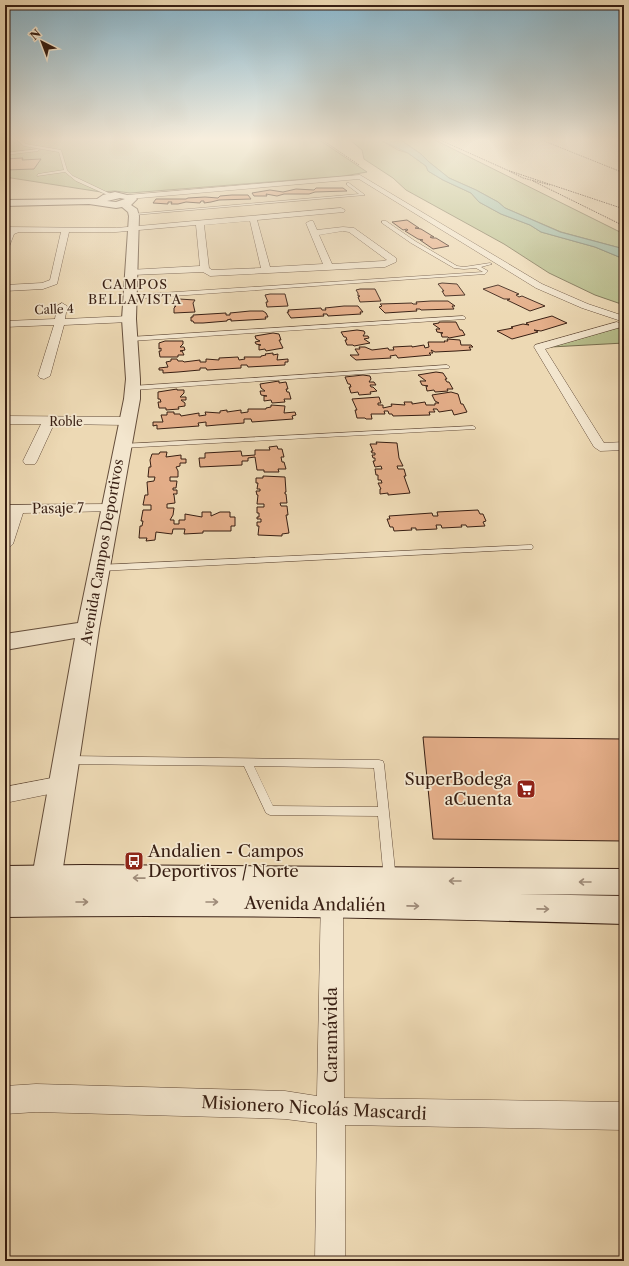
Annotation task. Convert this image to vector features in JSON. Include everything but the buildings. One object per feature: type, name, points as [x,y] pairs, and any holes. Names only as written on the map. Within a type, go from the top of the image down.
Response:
[{"type":"street","points":[[5,229],[66,229],[121,205],[149,198]]},
{"type":"street","points":[[384,198],[541,296],[573,310],[622,324]]},
{"type":"street","points":[[386,198],[539,286],[622,324]]},
{"type":"street","points":[[5,199],[121,205],[200,222],[341,210]]},
{"type":"street","points":[[5,203],[121,205]]},
{"type":"street","name":"Avenida Campos Deportivos","points":[[45,890],[88,629],[133,388],[129,319],[132,272],[121,205]]},
{"type":"street","points":[[306,213],[329,267]]},
{"type":"street","points":[[253,218],[266,271]]},
{"type":"street","points":[[200,222],[205,269]]},
{"type":"street","points":[[5,288],[43,286],[54,282],[66,229]]},
{"type":"street","points":[[132,272],[205,269],[208,272],[215,274],[388,263],[394,260],[351,230],[343,229],[314,233]]},
{"type":"street","points":[[5,247],[10,233],[14,230]]},
{"type":"street","points":[[44,376],[62,306]]},
{"type":"street","name":"Calle 4","points":[[5,324],[129,319]]},
{"type":"street","points":[[622,324],[539,347],[600,447],[624,446]]},
{"type":"street","name":"Roble","points":[[5,420],[127,421]]},
{"type":"street","points":[[30,461],[49,421]]},
{"type":"street","name":"Pasaje 7","points":[[11,509],[110,508]]},
{"type":"street","points":[[5,544],[11,509]]},
{"type":"street","points":[[5,642],[88,629]]},
{"type":"street","points":[[5,795],[64,772]]},
{"type":"street","name":"Avenida Andalién","points":[[5,878],[45,890],[332,892],[624,910]]},
{"type":"street","name":"Avenida Andalién","points":[[332,892],[390,881],[624,882]]},
{"type":"street","name":"Avenida Andalién","points":[[5,904],[45,890]]},
{"type":"street","name":"Caramávida","points":[[330,1261],[332,892]]},
{"type":"street","name":"Misionero Nicolás Mascardi","points":[[5,1100],[36,1098],[285,1105],[330,1111],[624,1116]]},
{"type":"lane","points":[[113,198],[121,205],[288,198]]},
{"type":"lane","points":[[384,222],[454,266],[464,268],[490,264]]},
{"type":"lane","points":[[130,297],[486,273],[476,266]]},
{"type":"lane","points":[[131,339],[462,318]]},
{"type":"lane","points":[[133,388],[447,367]]},
{"type":"lane","points":[[122,446],[473,428]]},
{"type":"lane","points":[[99,568],[529,547]]},
{"type":"lane","points":[[64,772],[247,762],[379,764],[390,881]]},
{"type":"lane","points":[[247,762],[270,810],[384,812]]},
{"type":"path","points":[[568,198],[624,226]]},
{"type":"path","points":[[591,198],[624,209]]},
{"type":"shaded area","points":[[421,198],[476,198],[479,202],[501,214],[530,225],[541,232],[595,247],[624,259],[624,305],[595,295],[549,273],[504,244]]},
{"type":"shaded area","points":[[476,198],[491,198],[505,208],[560,232],[624,249],[624,259],[595,247],[541,232],[530,225],[501,214],[479,202]]},
{"type":"shaded area","points":[[491,198],[552,198],[624,234],[624,249],[561,232],[505,208]]},
{"type":"shaded area","points":[[618,328],[624,330],[624,343],[551,347]]},
{"type":"place","name":"SuperBodega aCuenta","points":[[526,789]]},
{"type":"place","name":"Andalien - Campos Deportivos / Norte","points":[[134,861]]},
{"type":"district","name":"CAMPOS BELLAVISTA","points":[[135,292]]}]
